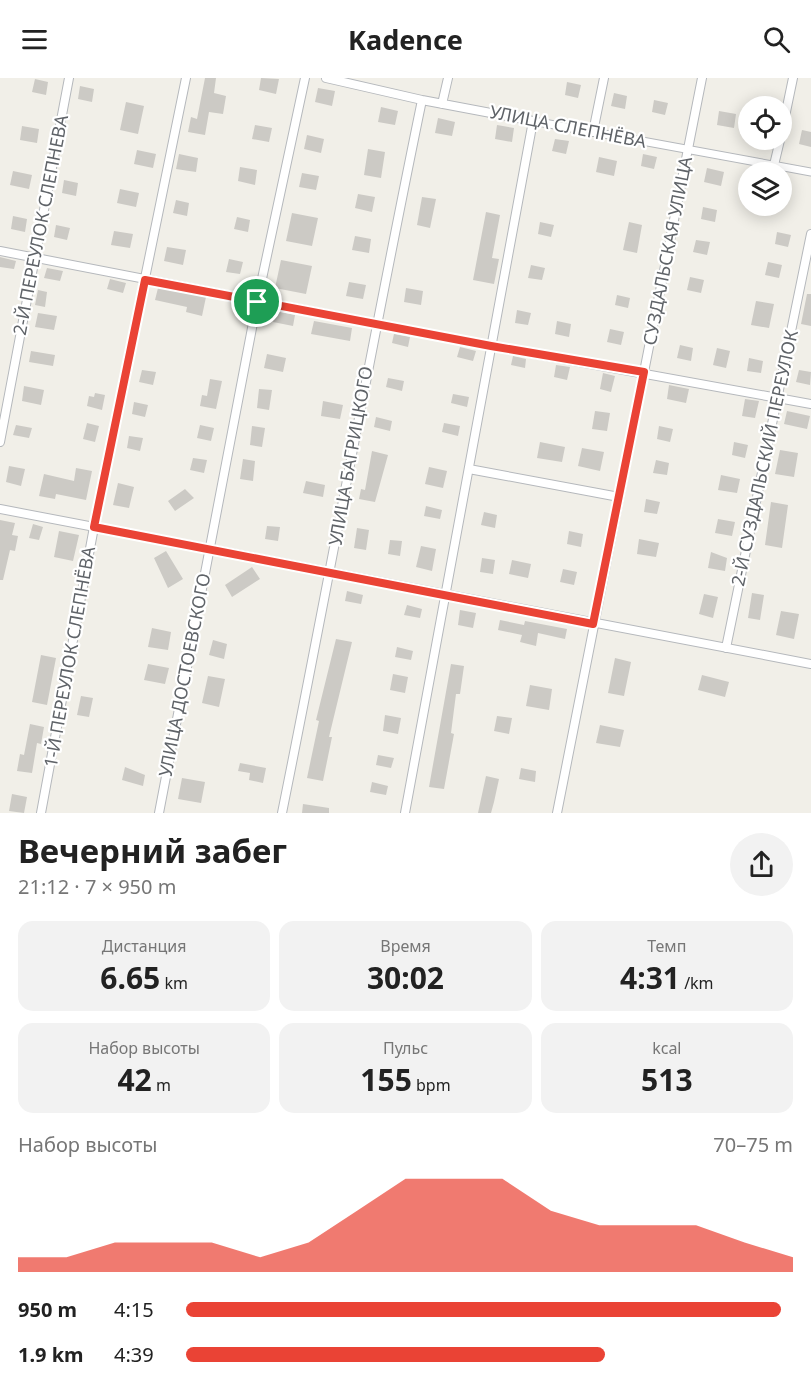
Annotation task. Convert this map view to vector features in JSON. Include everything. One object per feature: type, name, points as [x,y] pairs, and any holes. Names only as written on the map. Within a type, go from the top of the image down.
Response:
[{"type":"street","name":"2-Й ПЕРЕУЛОК СЛЕПНЕВА","points":[[0,442],[69,78]]},
{"type":"street","name":"1-Й ПЕРЕУЛОК СЛЕПНЁВА","points":[[41,813],[94,527],[186,78]]},
{"type":"street","name":"УЛИЦА ДОСТОЕВСКОГО","points":[[159,813],[257,302],[304,78]]},
{"type":"street","name":"УЛИЦА СЛЕПНЁВА","points":[[326,78],[442,104],[757,162]]},
{"type":"street","points":[[442,104],[448,78]]},
{"type":"street","points":[[593,132],[604,78]]},
{"type":"street","name":"СУЗДАЛЬСКАЯ УЛИЦА","points":[[557,813],[702,78]]},
{"type":"street","points":[[789,96],[793,78]]},
{"type":"street","name":"УЛИЦА БАГРИЦКОГО","points":[[282,813],[330,573],[375,324],[422,100]]},
{"type":"street","points":[[405,813],[533,121]]},
{"type":"street","name":"УЛИЦА СЛЕПНЁВА","points":[[792,168],[811,172]]},
{"type":"street","name":"2-Й СУЗДАЛЬСКИЙ ПЕРЕУЛОК","points":[[726,648],[811,234]]},
{"type":"street","points":[[0,251],[257,302],[811,404]]},
{"type":"street","points":[[469,469],[619,497]]},
{"type":"street","points":[[0,509],[811,664]]},
{"type":"building","points":[[205,78],[216,78],[214,93],[226,96],[223,114],[209,112],[205,135],[188,132],[191,117],[197,119]]},
{"type":"building","points":[[261,78],[279,79],[276,94],[259,90]]},
{"type":"building","points":[[35,79],[48,82],[46,95],[32,92]]},
{"type":"building","points":[[567,82],[581,85],[578,98],[565,95]]},
{"type":"building","points":[[80,86],[94,89],[92,102],[78,99]]},
{"type":"building","points":[[318,88],[335,91],[332,106],[315,102]]},
{"type":"building","points":[[614,93],[627,96],[625,109],[611,106]]},
{"type":"building","points":[[654,100],[668,103],[665,115],[652,112]]},
{"type":"building","points":[[126,102],[144,106],[138,134],[120,130]]},
{"type":"building","points":[[381,107],[398,111],[395,125],[378,122]]},
{"type":"building","points":[[719,111],[736,114],[734,128],[717,125]]},
{"type":"building","points":[[438,118],[455,122],[452,136],[435,133]]},
{"type":"building","points":[[255,125],[272,128],[269,142],[252,139]]},
{"type":"building","points":[[497,125],[514,128],[512,142],[495,139]]},
{"type":"building","points":[[22,126],[39,129],[37,143],[20,140]]},
{"type":"building","points":[[802,130],[811,132],[811,147],[799,144]]},
{"type":"building","points":[[307,135],[324,139],[321,153],[304,149]]},
{"type":"building","points":[[555,139],[569,141],[566,154],[552,151]]},
{"type":"building","points":[[368,149],[385,152],[381,178],[364,175]]},
{"type":"building","points":[[137,150],[156,154],[153,168],[134,164]]},
{"type":"building","points":[[179,154],[198,158],[196,172],[176,169]]},
{"type":"building","points":[[643,154],[657,157],[654,169],[641,166]]},
{"type":"building","points":[[599,157],[617,161],[614,176],[596,172]]},
{"type":"building","points":[[240,167],[257,170],[255,185],[238,181]]},
{"type":"building","points":[[707,168],[724,172],[721,186],[704,182]]},
{"type":"building","points":[[13,171],[32,175],[29,189],[10,185]]},
{"type":"building","points":[[302,173],[319,176],[316,190],[299,187]]},
{"type":"building","points":[[64,180],[78,183],[76,196],[62,193]]},
{"type":"building","points":[[120,189],[139,193],[136,207],[117,203]]},
{"type":"building","points":[[358,194],[375,197],[372,212],[355,208]]},
{"type":"building","points":[[422,197],[436,199],[430,228],[417,225]]},
{"type":"building","points":[[176,200],[189,203],[187,216],[173,213]]},
{"type":"building","points":[[703,207],[717,210],[715,222],[701,219]]},
{"type":"building","points":[[486,212],[500,215],[492,258],[499,259],[494,284],[473,280]]},
{"type":"building","points":[[292,213],[318,218],[312,246],[286,241]]},
{"type":"building","points":[[13,216],[27,219],[25,232],[11,229]]},
{"type":"building","points":[[237,217],[250,220],[248,232],[234,229]]},
{"type":"building","points":[[540,222],[554,225],[551,237],[538,234]]},
{"type":"building","points":[[629,222],[642,225],[637,253],[623,250]]},
{"type":"building","points":[[56,225],[70,228],[67,240],[54,237]]},
{"type":"building","points":[[114,231],[133,234],[130,248],[111,245]]},
{"type":"building","points":[[777,232],[791,235],[788,247],[775,244]]},
{"type":"building","points":[[355,236],[371,239],[369,253],[352,250]]},
{"type":"building","points":[[696,240],[710,242],[707,255],[693,252]]},
{"type":"building","points":[[167,247],[186,250],[183,265],[164,261]]},
{"type":"building","points":[[0,257],[16,261],[14,269],[0,267]]},
{"type":"building","points":[[229,259],[243,262],[240,274],[226,272]]},
{"type":"building","points":[[281,260],[312,266],[306,294],[275,288]]},
{"type":"building","points":[[768,262],[782,265],[779,278],[765,275]]},
{"type":"building","points":[[531,265],[545,268],[542,280],[528,278]]},
{"type":"building","points":[[47,268],[63,271],[60,281],[44,278]]},
{"type":"building","points":[[690,277],[704,280],[701,293],[687,290]]},
{"type":"building","points":[[110,279],[126,283],[123,293],[107,289]]},
{"type":"building","points":[[349,282],[366,285],[363,299],[346,296]]},
{"type":"building","points":[[158,288],[206,297],[202,316],[186,312],[187,307],[155,300]]},
{"type":"building","points":[[406,288],[423,291],[421,305],[404,302]]},
{"type":"building","points":[[38,290],[47,292],[45,307],[35,305]]},
{"type":"building","points":[[807,294],[811,294],[811,326],[801,324]]},
{"type":"building","points":[[617,295],[630,298],[628,308],[615,305]]},
{"type":"building","points":[[756,301],[774,304],[769,328],[751,325]]},
{"type":"building","points":[[517,310],[531,313],[528,325],[515,323]]},
{"type":"building","points":[[276,311],[295,315],[293,326],[273,322]]},
{"type":"building","points":[[38,313],[57,316],[54,330],[35,327]]},
{"type":"building","points":[[314,321],[352,328],[350,341],[311,334]]},
{"type":"building","points":[[557,321],[571,324],[569,337],[555,334]]},
{"type":"building","points":[[610,329],[624,332],[621,345],[607,342]]},
{"type":"building","points":[[394,334],[410,337],[408,347],[392,343]]},
{"type":"building","points":[[680,345],[693,348],[691,361],[677,358]]},
{"type":"building","points":[[460,347],[476,351],[473,361],[457,357]]},
{"type":"building","points":[[717,348],[730,351],[726,368],[713,365]]},
{"type":"building","points":[[31,351],[55,355],[53,366],[29,362]]},
{"type":"building","points":[[267,354],[286,358],[283,372],[264,368]]},
{"type":"building","points":[[513,356],[526,359],[525,368],[511,365]]},
{"type":"building","points":[[749,358],[763,361],[761,373],[747,371]]},
{"type":"building","points":[[556,365],[570,367],[567,380],[554,377]]},
{"type":"building","points":[[142,370],[156,372],[153,385],[139,382]]},
{"type":"building","points":[[799,370],[811,372],[810,385],[796,382]]},
{"type":"building","points":[[603,373],[615,376],[611,392],[600,389]]},
{"type":"building","points":[[388,378],[404,381],[402,391],[386,387]]},
{"type":"building","points":[[210,379],[222,381],[216,409],[200,406],[202,395],[207,396]]},
{"type":"building","points":[[669,385],[689,389],[686,403],[667,399]]},
{"type":"building","points":[[24,386],[44,390],[41,405],[22,401]]},
{"type":"building","points":[[259,389],[272,390],[269,410],[257,408]]},
{"type":"building","points":[[95,393],[105,395],[102,410],[87,406],[89,396],[94,397]]},
{"type":"building","points":[[453,394],[469,397],[467,407],[451,403]]},
{"type":"building","points":[[745,399],[759,401],[755,418],[742,416]]},
{"type":"building","points":[[323,401],[343,405],[340,419],[321,416]]},
{"type":"building","points":[[134,402],[148,405],[145,417],[132,414]]},
{"type":"building","points":[[595,411],[610,413],[607,431],[592,429]]},
{"type":"building","points":[[787,411],[810,416],[807,429],[784,424]]},
{"type":"building","points":[[376,417],[392,421],[390,431],[374,427]]},
{"type":"building","points":[[87,423],[99,426],[95,442],[83,439]]},
{"type":"building","points":[[444,423],[460,426],[458,436],[442,432]]},
{"type":"building","points":[[16,425],[32,428],[29,438],[13,435]]},
{"type":"building","points":[[200,425],[214,428],[211,441],[197,438]]},
{"type":"building","points":[[252,426],[265,428],[262,447],[250,445]]},
{"type":"building","points":[[659,426],[673,429],[670,442],[657,439]]},
{"type":"building","points":[[129,436],[143,438],[140,451],[127,448]]},
{"type":"building","points":[[540,442],[565,447],[562,462],[537,458]]},
{"type":"building","points":[[734,442],[748,445],[745,458],[732,455]]},
{"type":"building","points":[[582,448],[604,452],[600,471],[578,466]]},
{"type":"building","points":[[780,450],[798,453],[794,477],[775,474]]},
{"type":"building","points":[[372,451],[388,455],[375,502],[359,499],[361,489],[365,490]]},
{"type":"building","points":[[193,458],[207,460],[204,473],[190,470]]},
{"type":"building","points":[[243,459],[255,461],[253,481],[240,479]]},
{"type":"building","points":[[656,460],[669,463],[667,475],[653,473]]},
{"type":"building","points":[[9,466],[25,469],[21,486],[6,482]]},
{"type":"building","points":[[429,467],[447,471],[443,488],[425,484]]},
{"type":"building","points":[[76,468],[92,471],[86,500],[56,494],[55,499],[39,496],[44,474],[74,481]]},
{"type":"building","points":[[721,475],[740,479],[737,493],[718,490]]},
{"type":"building","points":[[306,481],[325,485],[323,497],[303,493]]},
{"type":"building","points":[[118,483],[134,487],[129,508],[113,505]]},
{"type":"building","points":[[185,489],[194,498],[175,511],[168,501]]},
{"type":"building","points":[[646,499],[660,502],[657,514],[644,512]]},
{"type":"building","points":[[771,502],[788,505],[782,548],[765,545]]},
{"type":"building","points":[[426,506],[442,510],[440,519],[424,516]]},
{"type":"building","points":[[484,512],[497,515],[495,528],[481,525]]},
{"type":"building","points":[[718,519],[735,522],[732,536],[715,533]]},
{"type":"building","points":[[0,520],[15,523],[12,535],[18,536],[15,551],[10,550],[3,580],[0,580]]},
{"type":"building","points":[[33,524],[43,527],[39,540],[29,538]]},
{"type":"building","points":[[267,526],[280,527],[278,541],[265,539]]},
{"type":"building","points":[[357,528],[369,530],[366,550],[354,548]]},
{"type":"building","points":[[59,531],[79,535],[73,561],[54,557]]},
{"type":"building","points":[[569,531],[583,534],[581,547],[567,544]]},
{"type":"building","points":[[639,539],[659,543],[656,557],[637,554]]},
{"type":"building","points":[[390,540],[402,541],[400,556],[388,554]]},
{"type":"building","points":[[421,546],[436,549],[432,571],[416,567]]},
{"type":"building","points":[[166,551],[183,579],[168,588],[154,558]]},
{"type":"building","points":[[711,552],[727,558],[725,571],[708,568]]},
{"type":"building","points":[[482,558],[495,560],[493,574],[480,572]]},
{"type":"building","points":[[512,560],[531,564],[528,578],[509,574]]},
{"type":"building","points":[[252,567],[260,579],[232,597],[225,585]]},
{"type":"building","points":[[563,569],[577,572],[574,585],[560,582]]},
{"type":"building","points":[[347,591],[363,595],[361,604],[345,601]]},
{"type":"building","points":[[752,593],[764,595],[760,620],[748,618]]},
{"type":"building","points":[[704,594],[718,597],[713,618],[699,614]]},
{"type":"building","points":[[407,605],[422,609],[420,618],[404,615]]},
{"type":"building","points":[[460,610],[476,613],[473,628],[458,625]]},
{"type":"building","points":[[781,611],[799,614],[794,639],[776,635]]},
{"type":"building","points":[[500,620],[524,625],[525,621],[567,629],[565,639],[538,633],[536,646],[520,642],[522,635],[498,630]]},
{"type":"building","points":[[152,628],[171,632],[168,650],[148,647]]},
{"type":"building","points":[[336,639],[352,642],[329,737],[332,737],[323,781],[307,778],[319,721],[316,720]]},
{"type":"building","points":[[213,640],[227,644],[224,659],[209,655]]},
{"type":"building","points":[[397,647],[413,651],[411,660],[395,657]]},
{"type":"building","points":[[41,655],[56,658],[47,705],[32,702]]},
{"type":"building","points":[[615,658],[631,662],[624,696],[608,693]]},
{"type":"building","points":[[148,664],[169,668],[165,684],[144,680]]},
{"type":"building","points":[[451,664],[464,666],[460,694],[456,694],[451,733],[454,734],[444,789],[429,787]]},
{"type":"building","points":[[393,674],[408,677],[405,693],[390,690]]},
{"type":"building","points":[[702,675],[729,682],[725,697],[698,690]]},
{"type":"building","points":[[208,676],[225,679],[219,707],[202,703]]},
{"type":"building","points":[[530,685],[552,689],[549,710],[526,706]]},
{"type":"building","points":[[81,696],[93,698],[89,717],[77,715]]},
{"type":"building","points":[[385,715],[401,718],[398,734],[383,731]]},
{"type":"building","points":[[497,716],[512,718],[509,734],[494,731]]},
{"type":"building","points":[[30,724],[44,727],[41,744],[37,743],[32,773],[17,771],[20,754],[24,755]]},
{"type":"building","points":[[600,725],[624,730],[620,747],[596,743]]},
{"type":"building","points":[[378,755],[394,758],[391,768],[376,765]]},
{"type":"building","points":[[240,763],[266,768],[263,783],[249,780],[250,773],[238,771]]},
{"type":"building","points":[[125,767],[145,775],[143,786],[122,780]]},
{"type":"building","points":[[521,768],[536,771],[535,782],[519,779]]},
{"type":"building","points":[[486,776],[499,779],[491,813],[478,813]]},
{"type":"building","points":[[182,778],[205,782],[201,803],[178,799]]},
{"type":"building","points":[[372,782],[388,786],[386,795],[370,792]]},
{"type":"building","points":[[12,794],[27,797],[24,813],[9,811]]},
{"type":"building","points":[[303,804],[329,808],[329,813],[302,813]]},
{"type":"route","points":[[145,280],[257,302],[644,372],[593,624],[94,527],[145,280]]}]
